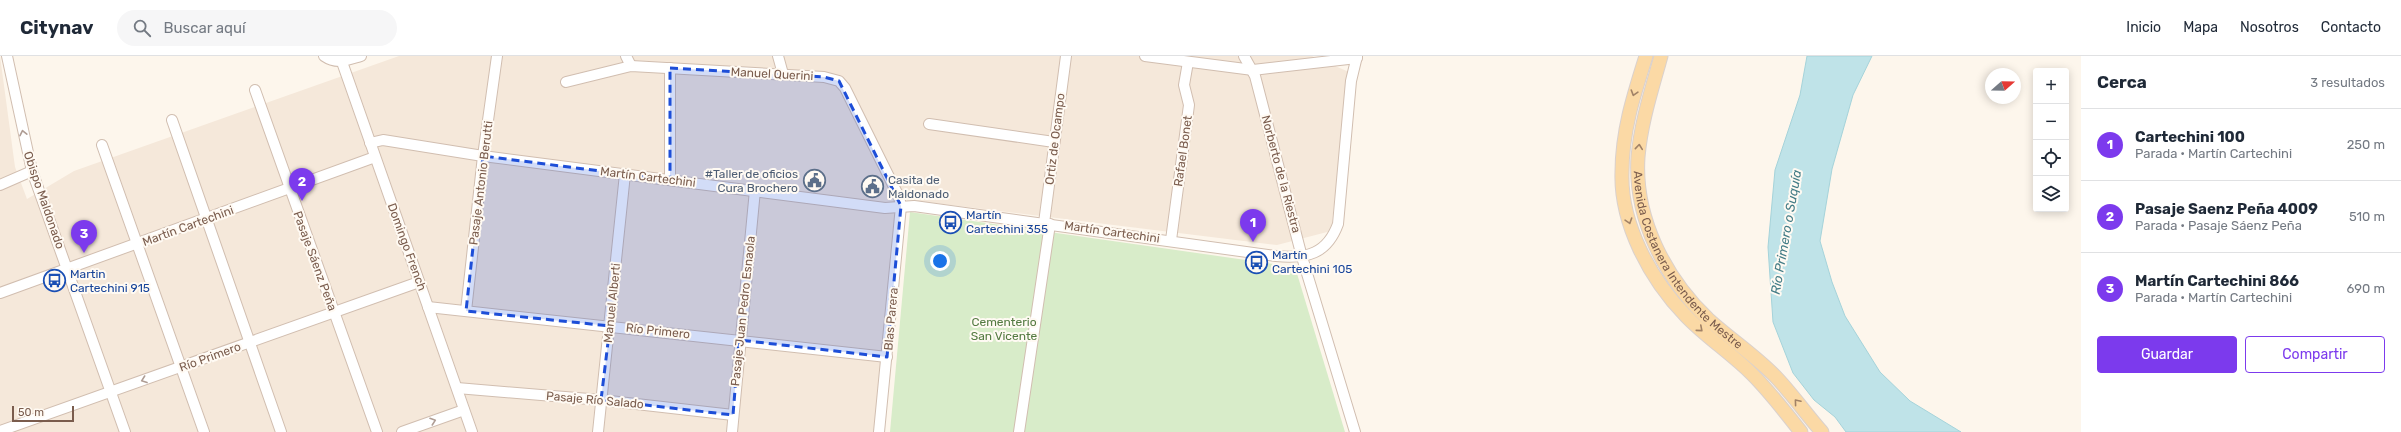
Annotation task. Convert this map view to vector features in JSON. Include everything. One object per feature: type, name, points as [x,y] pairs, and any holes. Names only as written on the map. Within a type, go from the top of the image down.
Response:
[{"type":"main road","name":"Avenida Costanera Intendente Mestre","points":[[1646,56],[1631,104],[1623,152],[1624,193],[1632,231],[1657,279],[1673,302],[1699,328],[1754,376],[1801,432]]},
{"type":"main road","name":"Avenida Costanera Intendente Mestre","points":[[1661,56],[1645,113],[1638,158],[1640,200],[1654,243],[1674,279],[1688,298],[1709,320],[1773,374],[1822,432]]},
{"type":"street","name":"Obispo Maldonado","points":[[7,56],[32,171],[125,432]]},
{"type":"street","points":[[327,58],[342,62],[361,56]]},
{"type":"street","name":"Pasaje Antonio Berutti","points":[[466,310],[483,156],[497,56]]},
{"type":"street","points":[[626,56],[631,66]]},
{"type":"street","points":[[778,56],[783,74]]},
{"type":"street","name":"Ortiz de Ocampo","points":[[1019,432],[1047,223],[1054,142],[1066,56]]},
{"type":"street","points":[[1145,56],[1253,70],[1325,58],[1357,57]]},
{"type":"street","name":"Norberto de la Riestra","points":[[1244,56],[1253,70],[1302,256],[1355,432]]},
{"type":"street","name":"Martín Cartechini","points":[[370,143],[383,140],[483,156],[885,208],[914,206],[1171,240],[1276,256],[1302,256],[1318,252],[1325,247],[1332,238],[1338,224],[1350,89],[1357,57]]},
{"type":"street","name":"Domingo French","points":[[342,62],[472,432]]},
{"type":"street","name":"Rafael Bonet","points":[[1171,240],[1189,105],[1184,85],[1188,62]]},
{"type":"street","name":"Manuel Querini","points":[[566,82],[631,66],[783,74],[824,77],[839,81],[845,88],[862,122],[899,197],[901,206]]},
{"type":"street","points":[[670,68],[670,180]]},
{"type":"street","name":"Pasaje Sáenz Peña","points":[[255,90],[289,189],[377,432]]},
{"type":"street","points":[[172,120],[281,432]]},
{"type":"street","points":[[929,124],[1054,142]]},
{"type":"street","points":[[102,145],[204,432]]},
{"type":"street","name":"Martín Cartechini","points":[[0,293],[375,157]]},
{"type":"street","points":[[0,186],[32,171]]},
{"type":"street","name":"Manuel Alberti","points":[[598,432],[625,174]]},
{"type":"street","name":"Pasaje Juan Pedro Esnaola","points":[[732,432],[739,340],[755,190]]},
{"type":"street","name":"Blas Parera","points":[[879,432],[901,206]]},
{"type":"street","name":"Río Primero","points":[[0,431],[420,282]]},
{"type":"street","name":"Río Primero","points":[[428,307],[887,357]]},
{"type":"street","name":"Pasaje Río Salado","points":[[456,388],[601,400],[733,414]]},
{"type":"street","points":[[402,432],[464,410]]},
{"type":"highlighted area","points":[[670,68],[824,77],[839,81],[901,206],[887,357],[739,340],[733,415],[601,400],[610,326],[466,311],[483,156],[670,180]]},
{"type":"shaded area","points":[[0,56],[15,167],[27,199],[74,171],[399,56],[1312,56],[1349,72],[1331,231],[1277,245],[902,199],[880,432],[0,432]]},
{"type":"green space","name":"Cementerio San Vicente","points":[[910,212],[1295,267],[1345,432],[890,432]]},
{"type":"water","name":"Río Primero o Suquía","points":[[1807,56],[1872,56],[1853,95],[1832,169],[1820,241],[1832,282],[1845,316],[1880,372],[1910,401],[1961,432],[1846,432],[1835,417],[1814,400],[1793,373],[1773,322],[1768,247],[1775,170],[1800,95]]},
{"type":"place","name":"#Taller de oficios Cura Brochero","points":[[814,181]]},
{"type":"place","name":"Casita de Maldonado","points":[[873,187]]},
{"type":"place","name":"Pasaje Saenz Peña 4009","points":[[302,201]]},
{"type":"place","name":"Martín Cartechini 355","points":[[951,222]]},
{"type":"place","name":"Cartechini 100","points":[[1253,242]]},
{"type":"place","name":"Martín Cartechini 866","points":[[84,253]]},
{"type":"place","name":"Martín Cartechini 105","points":[[1256,262]]},
{"type":"place","name":"Martin Cartechini 915","points":[[55,281]]}]
